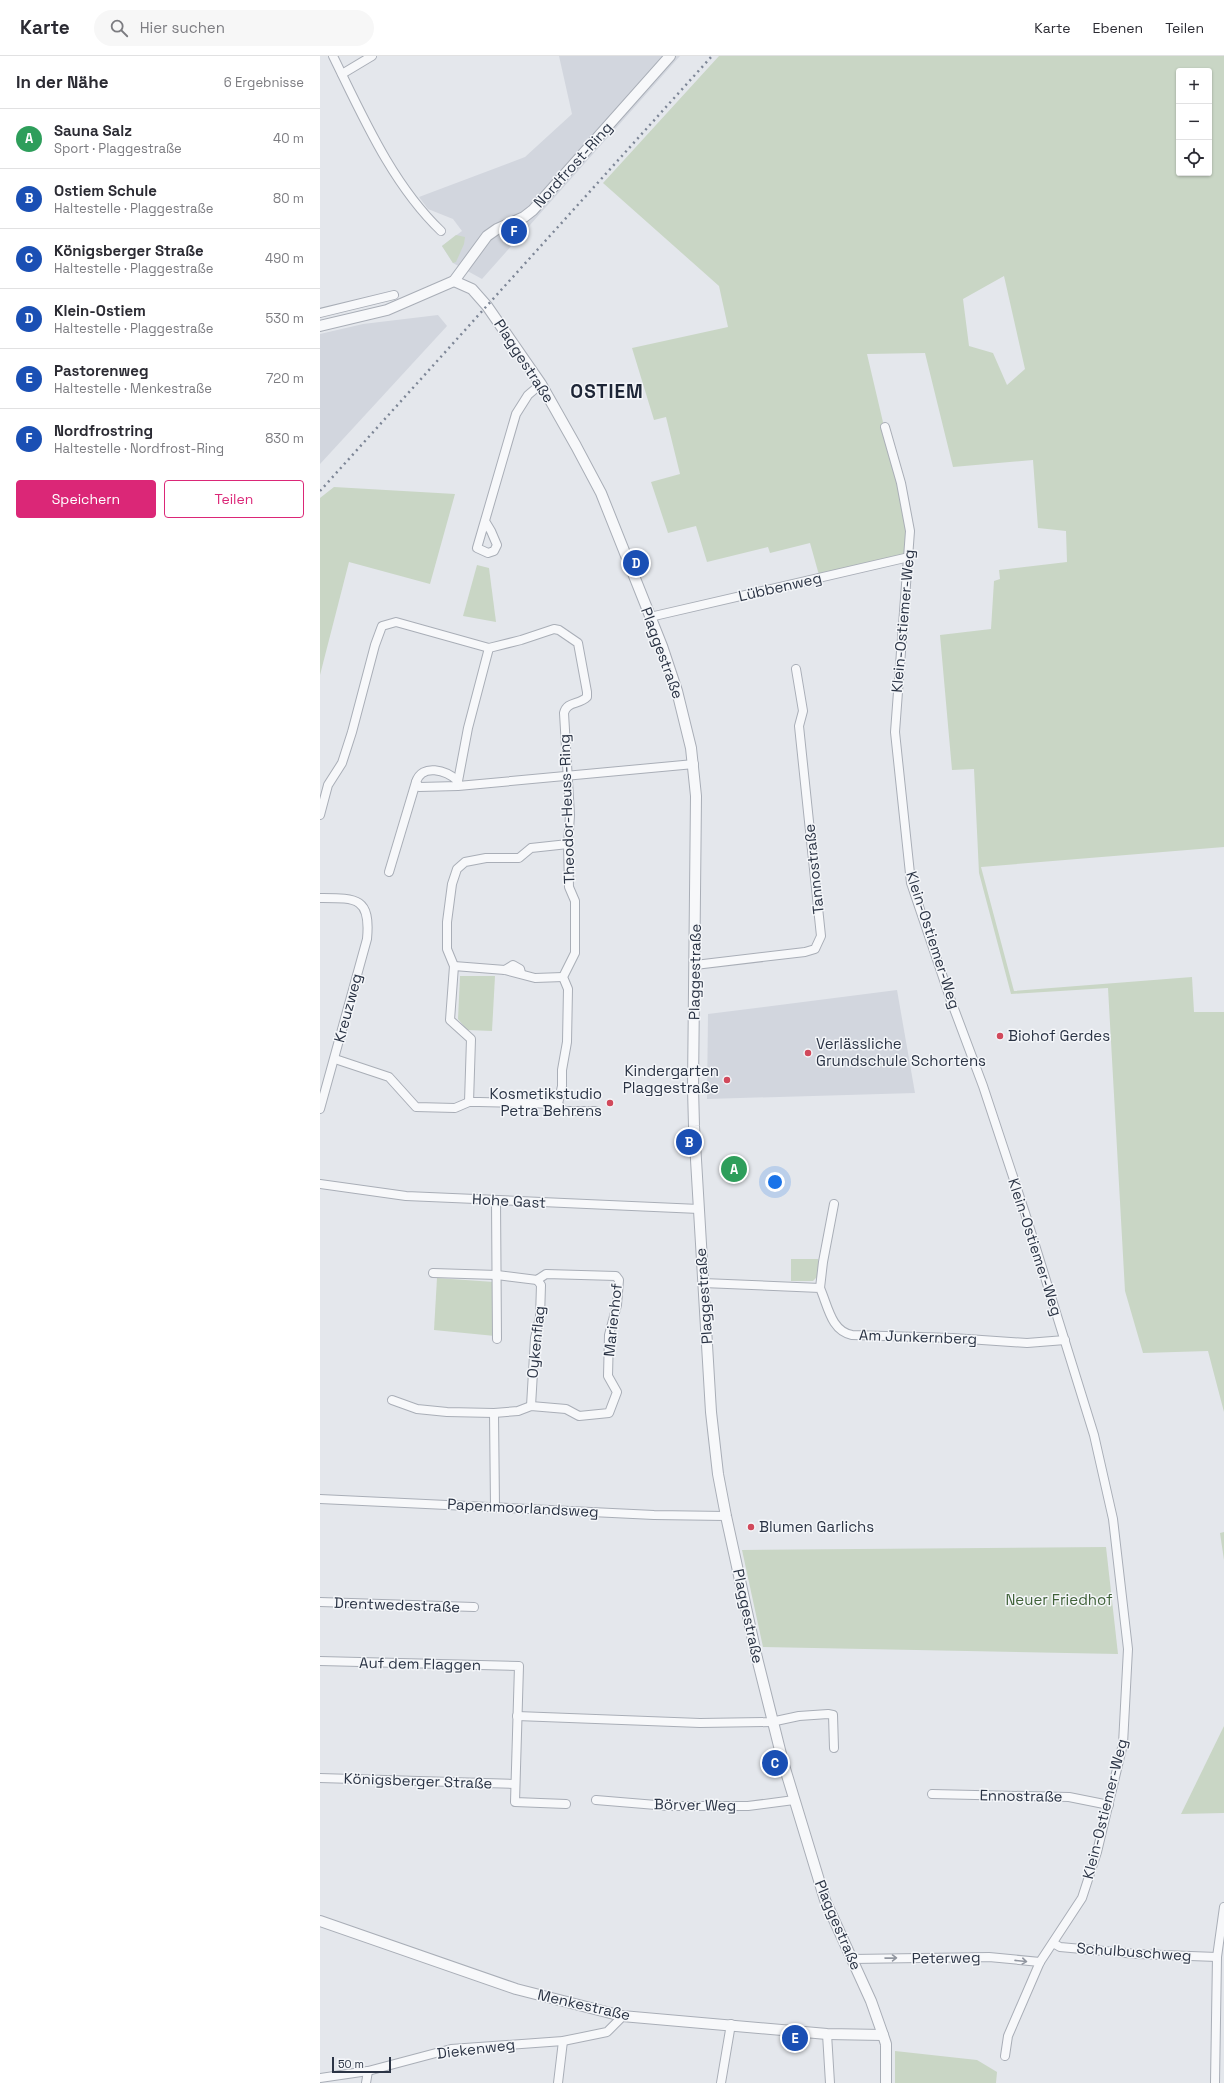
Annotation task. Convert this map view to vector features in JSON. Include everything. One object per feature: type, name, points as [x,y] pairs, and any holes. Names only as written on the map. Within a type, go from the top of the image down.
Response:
[{"type":"street","points":[[333,56],[387,161],[422,213],[442,231]]},
{"type":"street","points":[[342,74],[372,56]]},
{"type":"street","name":"Nordfrost-Ring","points":[[454,281],[487,236],[497,229],[524,217],[533,210],[670,56]]},
{"type":"street","points":[[320,326],[392,308],[454,281]]},
{"type":"street","name":"Plaggestraße","points":[[454,281],[472,289],[487,306],[541,384],[601,494],[650,617],[677,690],[688,733],[694,764],[697,827],[693,1088],[711,1412],[718,1474],[771,1722],[825,1900],[872,2001],[886,2044],[886,2083]]},
{"type":"street","points":[[320,313],[394,295]]},
{"type":"street","points":[[485,521],[516,414],[528,395],[541,384]]},
{"type":"street","name":"Klein-Ostiemer-Weg","points":[[885,427],[901,483],[910,531],[894,732],[911,883],[950,998],[983,1086],[1094,1435],[1113,1519],[1128,1649],[1123,1744],[1097,1852],[1082,1898],[1040,1962],[1008,2036],[1005,2056]]},
{"type":"street","name":"Lübbenweg","points":[[650,617],[909,557]]},
{"type":"street","points":[[320,815],[328,785],[342,763],[352,732],[375,645],[382,626],[396,622],[489,648],[468,728],[458,784]]},
{"type":"street","name":"Theodor-Heuss-Ring","points":[[489,648],[521,640],[554,629],[559,630],[578,643],[587,697],[584,700],[570,704],[565,708],[564,713],[570,815],[568,844],[569,887],[574,901],[575,953],[563,978]]},
{"type":"street","name":"Tannostraße","points":[[695,965],[805,952],[815,949],[821,936],[799,726],[803,711],[796,669]]},
{"type":"street","points":[[416,782],[419,788],[694,764]]},
{"type":"street","points":[[389,872],[416,782],[422,772],[434,770],[450,774],[458,784]]},
{"type":"street","points":[[469,1102],[471,1039],[450,1020],[454,966],[446,949],[447,922],[452,884],[456,869],[465,862],[486,858],[519,858],[531,848],[568,844]]},
{"type":"street","name":"Kreuzweg","points":[[320,898],[348,898],[358,901],[364,907],[369,921],[367,939],[320,1109]]},
{"type":"street","points":[[454,966],[505,970],[521,973],[535,978],[563,978],[568,988],[568,1042],[562,1070],[562,1086],[558,1104]]},
{"type":"street","points":[[335,1059],[389,1077],[416,1107],[455,1108],[469,1102],[558,1104],[564,1111],[596,1111]]},
{"type":"street","name":"Hohe Gast","points":[[320,1184],[406,1196],[699,1209]]},
{"type":"street","points":[[496,1201],[496,1338]]},
{"type":"street","points":[[703,1283],[820,1288],[822,1262],[834,1204]]},
{"type":"street","name":"Marienhof","points":[[392,1400],[417,1409],[494,1413],[518,1411],[531,1406],[566,1409],[579,1416],[609,1413],[617,1392],[608,1376],[609,1335],[618,1305],[619,1280],[616,1276],[612,1274],[546,1274],[536,1280],[497,1275],[433,1273]]},
{"type":"street","name":"Oykenflag","points":[[531,1406],[535,1338],[540,1311],[541,1285],[536,1280]]},
{"type":"street","name":"Am Junkernberg","points":[[820,1288],[836,1327],[843,1333],[1027,1343],[1065,1340]]},
{"type":"street","points":[[494,1413],[494,1506]]},
{"type":"street","name":"Papenmoorlandsweg","points":[[320,1499],[494,1506],[654,1515],[726,1516]]},
{"type":"street","name":"Drentwedestraße","points":[[320,1602],[474,1607]]},
{"type":"street","name":"Auf dem Flaggen","points":[[320,1661],[519,1666],[518,1716]]},
{"type":"street","points":[[566,1804],[514,1802],[518,1716],[700,1723],[771,1722],[799,1716],[833,1715],[834,1748]]},
{"type":"street","name":"Königsberger Straße","points":[[320,1778],[515,1784]]},
{"type":"street","name":"Ennostraße","points":[[932,1794],[1069,1797],[1109,1805]]},
{"type":"street","name":"Börver Weg","points":[[596,1800],[668,1806],[748,1806],[794,1800]]},
{"type":"street","points":[[1215,2083],[1217,1957],[1224,1907]]},
{"type":"street","name":"Menkestraße","points":[[320,1921],[516,1989],[622,2016],[731,2024],[827,2034],[883,2035]]},
{"type":"street","name":"Schulbuschweg","points":[[1053,1942],[1060,1948],[1137,1954],[1217,1957]]},
{"type":"street","name":"Peterweg","points":[[852,1959],[988,1957],[1040,1962]]},
{"type":"street","name":"Diekenweg","points":[[320,2078],[368,2071],[451,2049],[563,2041],[607,2032],[622,2016]]},
{"type":"street","points":[[721,2083],[731,2024]]},
{"type":"street","points":[[827,2034],[830,2083]]},
{"type":"street","points":[[558,2083],[563,2041]]},
{"type":"street","points":[[366,2083],[368,2071]]},
{"type":"shaded area","points":[[559,56],[680,56],[482,279],[453,263],[442,246],[462,231],[453,219],[428,209],[419,197],[525,157],[572,114]]},
{"type":"shaded area","points":[[438,315],[447,326],[320,464],[320,334],[363,324]]},
{"type":"shaded area","name":"Verlässliche Grundschule Schortens","points":[[897,990],[915,1093],[707,1099],[708,1014]]},
{"type":"green space","points":[[719,56],[1224,56],[1224,847],[981,867],[1014,991],[1192,977],[1194,1012],[1224,1012],[1224,1412],[1208,1351],[1143,1353],[1125,1291],[1108,988],[1011,994],[979,873],[974,769],[952,770],[940,635],[991,629],[994,581],[1000,579],[999,570],[1067,562],[1066,531],[1038,528],[1033,460],[953,467],[925,353],[867,354],[905,516],[905,554],[819,575],[810,543],[770,553],[768,547],[707,562],[696,526],[668,533],[651,482],[680,474],[666,417],[654,420],[632,348],[728,327],[719,286],[603,183]],"holes":[[[1004,276],[1025,369],[1007,385],[993,353],[969,346],[963,299]]]},
{"type":"green space","points":[[456,235],[465,237],[464,244],[456,262],[453,263],[442,246]]},
{"type":"green space","points":[[334,487],[455,494],[430,584],[349,562],[320,675],[320,498]]},
{"type":"green space","points":[[477,565],[489,568],[496,622],[463,616]]},
{"type":"green space","points":[[460,976],[495,976],[492,1031],[467,1030],[458,1019]]},
{"type":"green space","points":[[791,1259],[818,1259],[818,1276],[813,1281],[791,1281]]},
{"type":"green space","points":[[437,1278],[494,1282],[495,1336],[434,1330]]},
{"type":"green space","points":[[1224,1532],[1224,1560],[1220,1533]]},
{"type":"green space","name":"Neuer Friedhof","points":[[1106,1547],[1118,1654],[763,1647],[742,1550]]},
{"type":"green space","points":[[1224,1726],[1224,1813],[1181,1814]]},
{"type":"green space","points":[[895,2051],[977,2060],[997,2072],[996,2083],[895,2083]]},
{"type":"railway","points":[[320,491],[712,56]]},
{"type":"place","name":"Nordfrostring","points":[[514,231]]},
{"type":"place","name":"Klein-Ostiem","points":[[636,563]]},
{"type":"place","name":"Biohof Gerdes","points":[[1000,1036]]},
{"type":"place","name":"Verlässliche Grundschule Schortens","points":[[808,1053]]},
{"type":"place","name":"Kindergarten Plaggestraße","points":[[727,1080]]},
{"type":"place","name":"Kosmetikstudio Petra Behrens","points":[[610,1103]]},
{"type":"place","name":"Ostiem Schule","points":[[689,1142]]},
{"type":"place","name":"Sauna Salz","points":[[734,1169]]},
{"type":"place","name":"Blumen Garlichs","points":[[751,1527]]},
{"type":"place","name":"Königsberger Straße","points":[[775,1763]]},
{"type":"place","name":"Pastorenweg","points":[[795,2038]]},
{"type":"district","name":"OSTIEM","points":[[607,391]]}]
